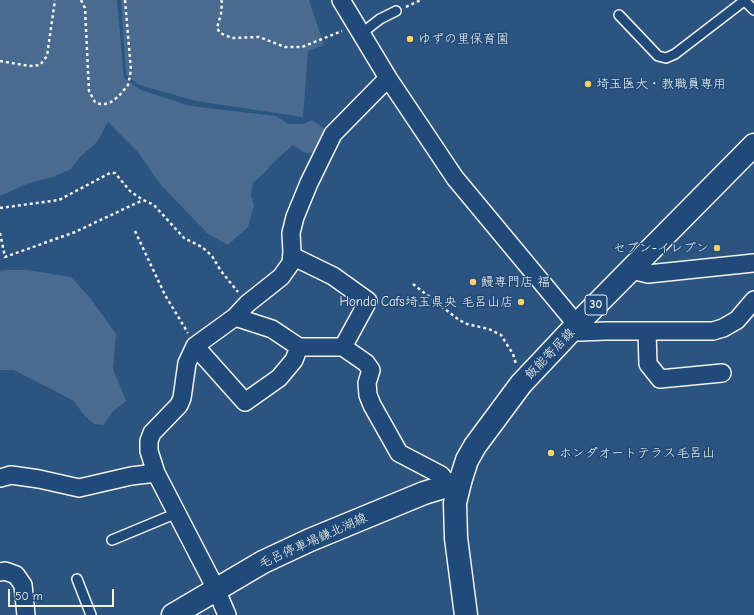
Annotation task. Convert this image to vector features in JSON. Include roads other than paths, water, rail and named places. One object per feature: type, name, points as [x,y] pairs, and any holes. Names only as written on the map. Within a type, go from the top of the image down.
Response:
[{"type":"main road","name":"飯能寄居線","points":[[466,615],[456,538],[454,484],[475,446],[521,384],[754,145]]},
{"type":"main road","name":"毛呂停車場鎌北湖線","points":[[173,615],[263,562],[310,540],[424,493],[454,484]]},
{"type":"street","points":[[341,0],[388,78],[455,178],[575,328],[580,332],[713,331],[723,328],[737,320],[754,300]]},
{"type":"street","points":[[227,615],[216,589],[156,473],[149,451],[149,441],[152,433],[179,405],[182,398],[187,362],[195,346],[235,317],[247,304],[281,277],[291,263],[291,233],[295,217],[309,183],[333,134],[388,78]]},
{"type":"street","points":[[292,256],[333,276],[368,301],[342,347]]},
{"type":"street","points":[[631,270],[648,274],[754,263]]},
{"type":"street","points":[[235,317],[272,329],[299,347],[342,347],[366,363],[371,370],[367,384],[368,395],[372,405],[400,453],[441,475],[454,484]]},
{"type":"street","points":[[647,332],[648,364],[660,379],[722,373]]},
{"type":"street","points":[[195,346],[245,402],[279,378],[294,360],[299,347]]},
{"type":"street","points":[[0,478],[11,476],[39,479],[79,488],[131,476],[156,473]]},
{"type":"street","points":[[0,572],[5,571],[16,575],[23,585],[26,615]]},
{"type":"lane","points":[[619,15],[658,56],[666,58],[675,54],[744,0],[754,10]]},
{"type":"lane","points":[[359,29],[396,11]]},
{"type":"lane","points":[[112,540],[177,513]]},
{"type":"lane","points":[[77,579],[91,615]]},
{"type":"place","name":"ゆずの里保育園","points":[[410,39]]},
{"type":"place","name":"埼玉医大・教職員専用","points":[[588,84]]},
{"type":"place","name":"セブン-イレブン","points":[[717,248]]},
{"type":"place","name":"鰻専門店 福","points":[[473,282]]},
{"type":"place","name":"Honda Cafs埼玉県央 毛呂山店","points":[[521,302]]},
{"type":"place","name":"ホンダオートテラス毛呂山","points":[[551,453]]}]
